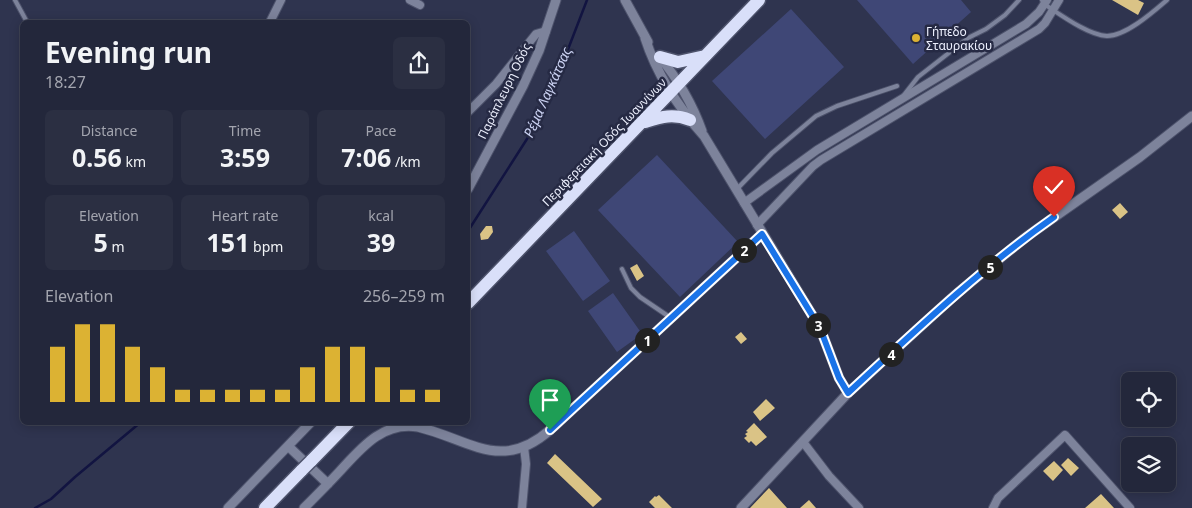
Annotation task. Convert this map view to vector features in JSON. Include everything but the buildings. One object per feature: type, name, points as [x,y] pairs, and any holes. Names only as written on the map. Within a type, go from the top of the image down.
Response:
[{"type":"highway","name":"Περιφερειακή Οδός Ιωαννίνων","points":[[470,301],[760,0]]},
{"type":"highway","points":[[660,57],[678,62],[705,56]]},
{"type":"highway","points":[[642,123],[668,116],[682,117],[690,120]]},
{"type":"highway","points":[[265,508],[346,425]]},
{"type":"street","points":[[271,20],[281,0]]},
{"type":"street","points":[[410,0],[420,5]]},
{"type":"street","name":"Παράπλευρη Οδός","points":[[470,185],[523,86],[546,31],[556,0]]},
{"type":"street","points":[[625,0],[645,38],[654,64],[694,111],[704,136],[820,328],[839,378],[848,393]]},
{"type":"street","points":[[757,225],[817,163],[1039,29],[1045,23],[1059,0]]},
{"type":"street","points":[[744,203],[807,156],[1026,24],[1036,15],[1044,2]]},
{"type":"street","points":[[470,110],[496,84],[536,34],[546,31]]},
{"type":"street","points":[[645,38],[660,57],[690,120],[704,136]]},
{"type":"street","points":[[741,508],[848,393],[956,295],[1038,228],[1133,162],[1192,116]]},
{"type":"street","points":[[304,508],[369,441],[383,432],[394,428],[405,426],[418,427],[492,451],[505,452],[535,442],[762,234]]},
{"type":"street","points":[[228,508],[308,425]]},
{"type":"street","points":[[993,508],[998,498],[1065,436],[1130,508]]},
{"type":"street","points":[[803,442],[829,476],[858,508]]},
{"type":"street","points":[[288,446],[328,484]]},
{"type":"street","points":[[522,508],[526,464],[524,447]]},
{"type":"lane","points":[[15,0],[26,20]]},
{"type":"lane","points":[[902,98],[918,78],[968,38],[986,29],[1006,15],[1019,0]]},
{"type":"lane","points":[[1044,2],[1053,10],[1098,34],[1113,35],[1131,27],[1166,0]]},
{"type":"lane","points":[[736,190],[772,153],[816,116],[837,106],[896,86]]},
{"type":"lane","points":[[622,269],[632,288],[640,296],[671,318]]},
{"type":"shaded area","name":"Γήπεδο Σταυρακίου","points":[[857,0],[961,0],[971,12],[913,64]]},
{"type":"shaded area","points":[[791,9],[844,67],[765,139],[712,81]]},
{"type":"shaded area","points":[[657,155],[738,242],[680,297],[598,210]]},
{"type":"shaded area","points":[[574,231],[610,281],[583,301],[546,251]]},
{"type":"shaded area","points":[[613,293],[642,334],[617,352],[588,311]]},
{"type":"waterway","name":"Ρέμα Λαγκάτσας","points":[[470,228],[534,128],[555,83],[587,0]]},
{"type":"waterway","name":"Ρέμα Λαγκάτσας","points":[[35,508],[51,499],[137,425]]},
{"type":"place","name":"Γήπεδο Σταυρακίου","points":[[916,38]]},
{"type":"route","points":[[550,430],[762,234],[820,328],[839,378],[848,393],[956,295],[1009,250],[1054,217]]}]
